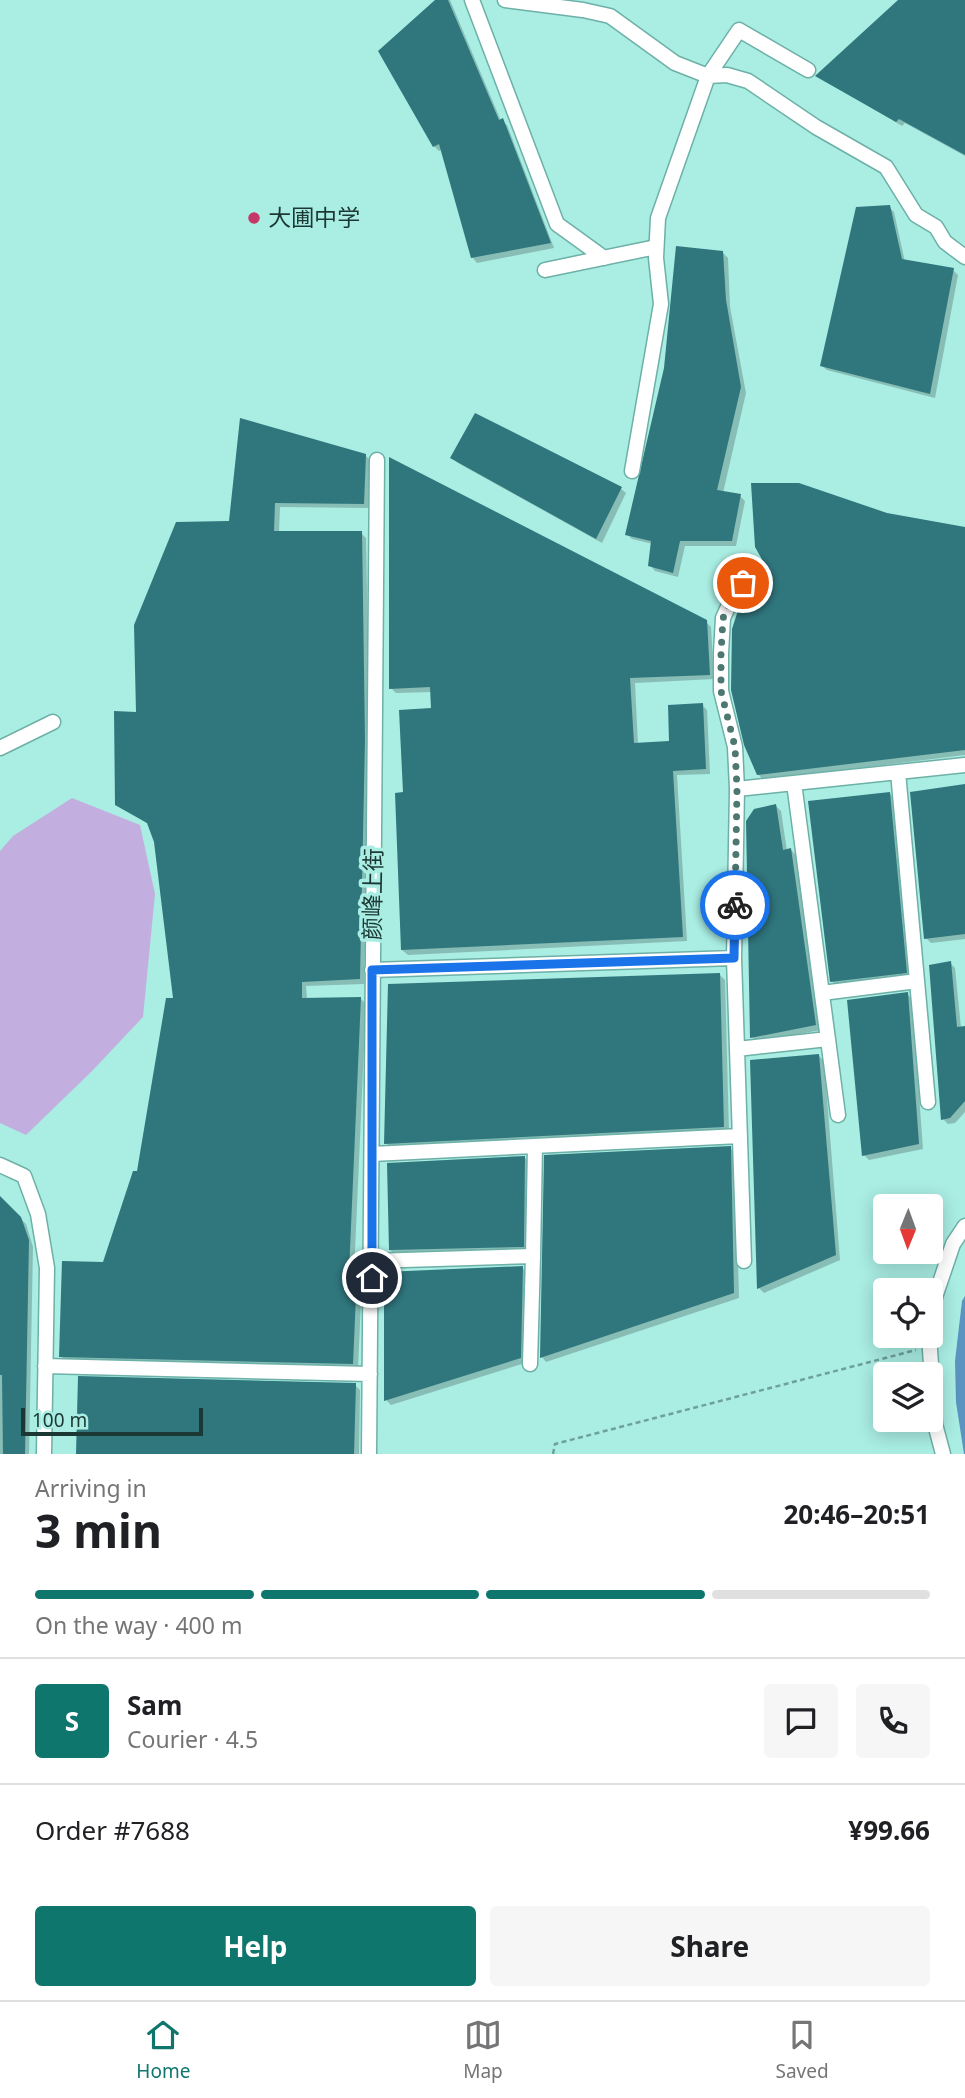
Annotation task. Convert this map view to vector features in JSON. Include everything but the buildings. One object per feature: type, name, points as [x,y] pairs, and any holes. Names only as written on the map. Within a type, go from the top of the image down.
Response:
[{"type":"street","points":[[472,0],[556,224],[604,258]]},
{"type":"street","points":[[505,0],[610,16],[675,63],[708,76],[727,75],[748,81],[816,127],[886,167],[916,215],[936,227],[945,242],[965,257]]},
{"type":"street","points":[[632,471],[661,304],[656,247],[658,218],[708,76],[739,30],[808,70]]},
{"type":"street","points":[[545,270],[656,247]]},
{"type":"street","name":"颜峰上街","points":[[369,1454],[377,460]]},
{"type":"street","points":[[744,1261],[734,958],[737,789],[735,747],[721,691],[723,618],[733,596],[752,569]]},
{"type":"street","points":[[0,748],[53,722]]},
{"type":"street","points":[[737,789],[965,765]]},
{"type":"street","points":[[898,772],[929,1102]]},
{"type":"street","points":[[794,783],[838,1115]]},
{"type":"street","points":[[372,970],[734,958]]},
{"type":"street","points":[[822,993],[917,981]]},
{"type":"street","points":[[737,1049],[828,1039]]},
{"type":"street","points":[[372,1154],[740,1136]]},
{"type":"street","points":[[530,1364],[535,1146]]},
{"type":"street","points":[[0,1165],[24,1176],[38,1214],[47,1268],[44,1454]]},
{"type":"street","points":[[941,1278],[953,1244],[965,1226]]},
{"type":"street","points":[[372,1261],[533,1256]]},
{"type":"street","points":[[930,1348],[935,1424],[943,1454]]},
{"type":"street","points":[[46,1366],[370,1374]]},
{"type":"path","points":[[553,1454],[555,1444],[904,1348]]},
{"type":"shaded area","points":[[72,798],[140,825],[155,894],[143,1017],[26,1135],[0,1123],[0,851],[13,836]]},
{"type":"water","points":[[965,1296],[964,1454],[956,1402],[955,1361],[962,1301]]},
{"type":"way so far","points":[[735,905],[735,747],[721,691],[721,653],[723,618],[733,596],[743,583]]},
{"type":"place","name":"大圃中学","points":[[254,218]]},
{"type":"route","points":[[372,1278],[372,970],[734,958],[735,905]]}]
